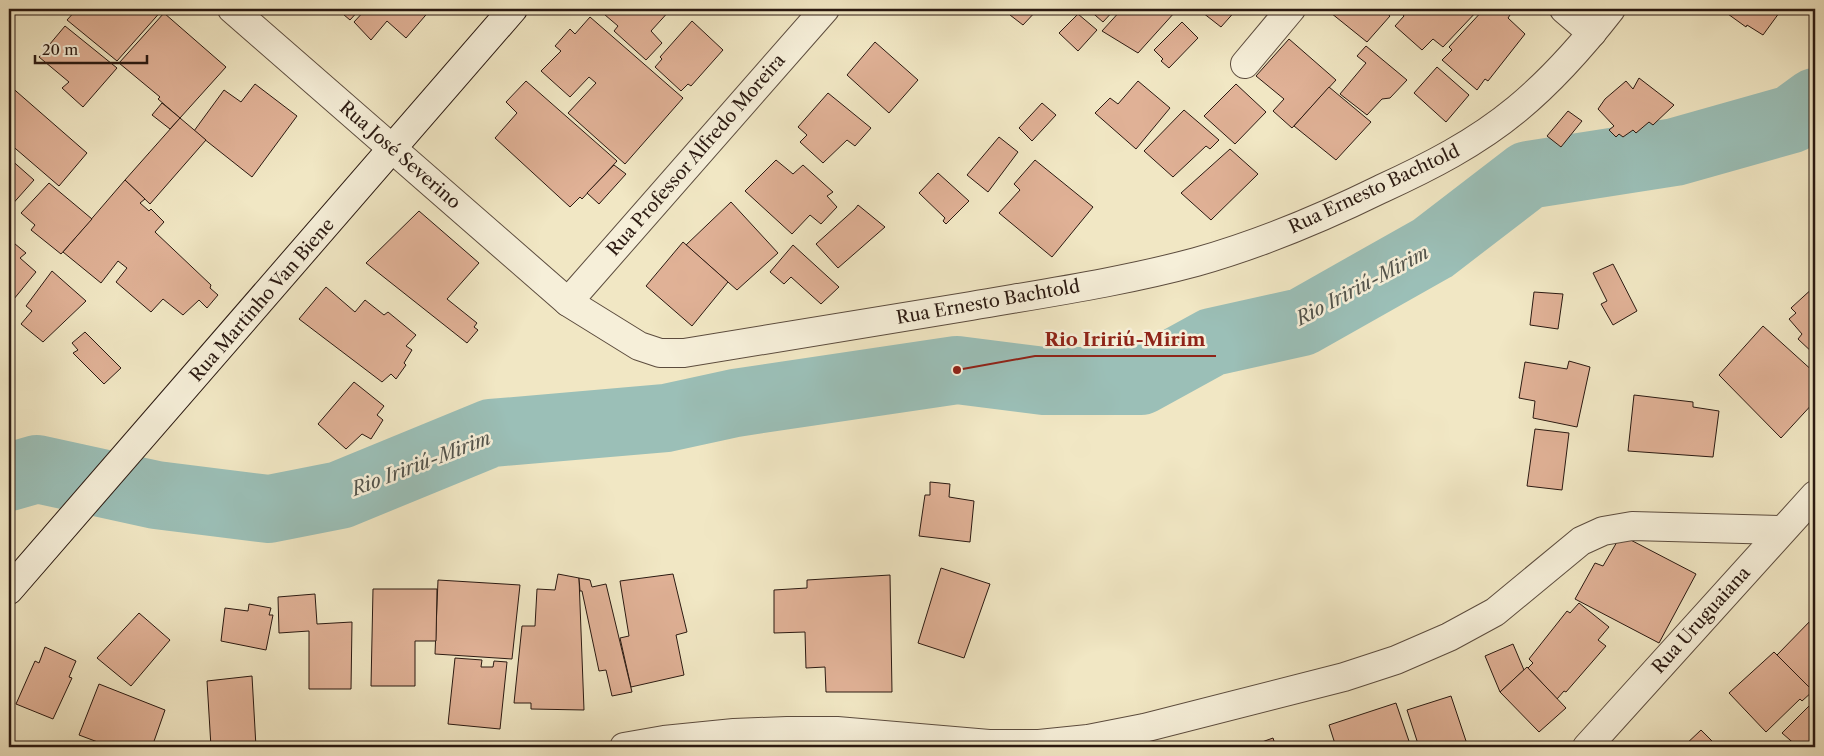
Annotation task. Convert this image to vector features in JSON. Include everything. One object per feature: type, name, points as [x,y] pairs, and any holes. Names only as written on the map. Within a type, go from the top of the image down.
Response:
[{"type":"street","name":"Rua José Severino","points":[[232,9],[568,302]]},
{"type":"street","name":"Rua Martinho Van Biene","points":[[9,590],[513,9]]},
{"type":"street","name":"Rua Professor Alfredo Moreira","points":[[568,302],[825,9]]},
{"type":"street","points":[[1245,64],[1291,9]]},
{"type":"street","points":[[1564,9],[1592,33]]},
{"type":"street","name":"Rua Ernesto Bachtold","points":[[568,302],[639,346],[660,353],[684,354],[1000,301],[1120,279],[1196,262],[1262,240],[1341,208],[1422,170],[1470,143],[1516,110],[1549,80],[1611,9]]},
{"type":"street","name":"Rua Uruguaiana","points":[[1587,747],[1815,495]]},
{"type":"street","points":[[624,747],[664,740],[734,733],[787,731],[837,731],[925,743],[1039,744],[1088,739],[1144,728],[1344,677],[1396,660],[1449,637],[1495,612],[1581,541],[1603,531],[1632,526],[1782,530]]},
{"type":"building","points":[[77,9],[163,9],[117,61],[67,20]]},
{"type":"building","points":[[337,9],[360,9],[350,20]]},
{"type":"building","points":[[366,9],[431,9],[406,38],[387,21],[371,40],[354,22]]},
{"type":"building","points":[[598,9],[671,9],[651,31],[662,43],[646,60],[614,31],[618,26]]},
{"type":"building","points":[[1015,9],[1038,9],[1023,25],[1010,15]]},
{"type":"building","points":[[1088,9],[1115,9],[1103,22]]},
{"type":"building","points":[[1122,9],[1174,9],[1175,12],[1138,53],[1102,31]]},
{"type":"building","points":[[1198,9],[1237,9],[1221,27]]},
{"type":"building","points":[[1326,9],[1382,9],[1390,16],[1367,42]]},
{"type":"building","points":[[1404,9],[1479,9],[1443,47],[1433,39],[1422,50],[1395,26],[1404,16],[1401,12]]},
{"type":"building","points":[[1484,9],[1514,9],[1508,18],[1525,34],[1488,81],[1485,79],[1477,90],[1442,60],[1452,50],[1449,47]]},
{"type":"building","points":[[1721,9],[1782,9],[1763,35],[1747,25],[1746,27]]},
{"type":"building","points":[[164,13],[226,67],[180,118],[158,99],[160,97],[119,63]]},
{"type":"building","points":[[1078,14],[1097,30],[1078,51],[1059,33]]},
{"type":"building","points":[[590,17],[683,98],[625,164],[568,113],[596,83],[589,77],[570,97],[541,71],[561,51],[555,46],[570,29],[575,34]]},
{"type":"building","points":[[692,21],[723,50],[691,86],[688,84],[681,91],[655,67],[662,59],[660,57]]},
{"type":"building","points":[[1182,22],[1198,38],[1169,68],[1161,61],[1163,59],[1154,50]]},
{"type":"building","points":[[65,26],[117,68],[83,107],[62,88],[69,82],[39,57]]},
{"type":"building","points":[[1289,39],[1336,80],[1292,128],[1273,111],[1284,99],[1256,76]]},
{"type":"building","points":[[875,42],[918,80],[889,113],[847,75]]},
{"type":"building","points":[[1366,46],[1407,80],[1390,98],[1382,99],[1367,115],[1340,94],[1366,63],[1357,56]]},
{"type":"building","points":[[1437,67],[1469,95],[1446,122],[1414,93]]},
{"type":"building","points":[[1639,78],[1674,105],[1653,125],[1649,122],[1636,133],[1633,130],[1623,137],[1619,134],[1616,137],[1609,130],[1614,126],[1598,109],[1605,99],[1626,81],[1633,89]]},
{"type":"building","points":[[526,81],[617,161],[582,199],[580,197],[570,207],[495,138],[517,113],[506,102]]},
{"type":"building","points":[[1138,81],[1170,108],[1136,149],[1095,113],[1110,98],[1118,104]]},
{"type":"building","points":[[255,84],[297,116],[252,177],[194,131],[224,90],[241,102]]},
{"type":"building","points":[[1236,84],[1266,112],[1235,144],[1204,116]]},
{"type":"building","points":[[9,85],[87,153],[59,186],[9,143]]},
{"type":"building","points":[[1329,87],[1371,122],[1336,160],[1294,126]]},
{"type":"building","points":[[828,93],[871,128],[855,146],[847,140],[823,163],[800,142],[807,135],[798,127]]},
{"type":"building","points":[[162,103],[180,118],[170,129],[152,115]]},
{"type":"building","points":[[1042,103],[1056,115],[1032,141],[1019,128]]},
{"type":"building","points":[[1184,110],[1219,140],[1210,149],[1206,146],[1173,177],[1144,151]]},
{"type":"building","points":[[1568,111],[1582,121],[1561,147],[1547,136]]},
{"type":"building","points":[[180,118],[206,140],[150,204],[125,180]]},
{"type":"building","points":[[999,137],[1018,152],[988,192],[967,175]]},
{"type":"building","points":[[1230,149],[1258,174],[1211,220],[1181,193]]},
{"type":"building","points":[[9,158],[34,180],[9,208]]},
{"type":"building","points":[[776,160],[793,174],[803,165],[833,192],[827,196],[837,207],[821,224],[810,215],[792,234],[745,191]]},
{"type":"building","points":[[1035,160],[1093,207],[1052,257],[999,213],[1020,190],[1014,184]]},
{"type":"building","points":[[614,165],[626,174],[599,204],[587,193]]},
{"type":"building","points":[[938,173],[969,201],[946,224],[943,221],[945,218],[919,193]]},
{"type":"building","points":[[125,180],[145,199],[140,203],[149,211],[151,209],[164,222],[155,232],[211,285],[210,288],[218,295],[207,308],[199,300],[183,315],[163,299],[151,312],[116,282],[127,268],[118,261],[101,283],[63,252]]},
{"type":"building","points":[[49,183],[92,219],[61,254],[31,230],[35,225],[21,213]]},
{"type":"building","points":[[731,202],[778,253],[737,290],[686,245]]},
{"type":"building","points":[[858,205],[885,227],[838,268],[816,244]]},
{"type":"building","points":[[419,211],[479,263],[447,299],[477,323],[474,327],[478,330],[467,343],[366,263]]},
{"type":"building","points":[[9,239],[26,253],[20,258],[36,272],[9,305]]},
{"type":"building","points":[[683,242],[728,282],[692,326],[646,286]]},
{"type":"building","points":[[793,245],[839,287],[821,304],[791,277],[784,284],[770,272]]},
{"type":"building","points":[[1613,264],[1637,311],[1613,325],[1601,304],[1607,301],[1593,273]]},
{"type":"building","points":[[52,271],[86,301],[43,342],[21,324],[32,311],[26,306]]},
{"type":"building","points":[[1815,286],[1815,355],[1798,339],[1802,334],[1789,319],[1796,313],[1791,308]]},
{"type":"building","points":[[326,287],[355,312],[365,300],[384,315],[388,312],[416,335],[406,346],[412,350],[404,363],[406,365],[396,379],[391,374],[382,382],[299,319]]},
{"type":"building","points":[[1534,292],[1563,294],[1558,329],[1530,325]]},
{"type":"building","points":[[1763,326],[1815,373],[1815,401],[1781,438],[1719,375]]},
{"type":"building","points":[[85,332],[121,368],[104,384],[73,353],[78,350],[72,343]]},
{"type":"building","points":[[1569,361],[1590,367],[1577,427],[1533,418],[1535,401],[1519,398],[1525,362],[1567,369]]},
{"type":"building","points":[[354,382],[384,406],[377,415],[383,420],[371,439],[362,434],[346,449],[318,424]]},
{"type":"building","points":[[1634,395],[1693,402],[1693,407],[1719,411],[1713,457],[1628,451]]},
{"type":"building","points":[[1535,429],[1569,433],[1562,490],[1527,486]]},
{"type":"building","points":[[930,482],[950,484],[949,497],[974,501],[970,542],[919,536],[925,495],[930,495]]},
{"type":"building","points":[[1621,535],[1696,574],[1659,643],[1575,599],[1595,563],[1603,566]]},
{"type":"building","points":[[941,568],[990,584],[964,658],[918,643]]},
{"type":"building","points":[[558,574],[579,578],[584,710],[531,709],[531,703],[514,703],[522,626],[535,626],[537,589],[555,590]]},
{"type":"building","points":[[673,574],[687,632],[676,635],[684,675],[631,687],[620,638],[629,636],[620,581]]},
{"type":"building","points":[[890,575],[892,692],[826,692],[825,667],[806,668],[805,632],[774,633],[774,590],[807,588],[807,580]]},
{"type":"building","points":[[579,578],[590,580],[592,587],[606,584],[632,692],[612,696],[606,670],[599,671],[582,591],[580,591]]},
{"type":"building","points":[[438,580],[520,585],[512,659],[435,654]]},
{"type":"building","points":[[373,589],[437,589],[436,641],[415,641],[415,686],[371,686]]},
{"type":"building","points":[[315,594],[317,624],[352,622],[351,689],[309,689],[309,631],[279,633],[278,597]]},
{"type":"building","points":[[1579,603],[1609,627],[1598,640],[1606,646],[1566,692],[1564,691],[1557,699],[1528,668],[1533,663],[1529,659],[1567,611],[1570,613]]},
{"type":"building","points":[[249,604],[271,608],[269,615],[273,615],[266,650],[221,641],[225,608],[248,611]]},
{"type":"building","points":[[139,613],[170,640],[131,686],[97,658]]},
{"type":"building","points":[[1815,616],[1815,694],[1777,655]]},
{"type":"building","points":[[1513,644],[1524,670],[1500,692],[1485,656]]},
{"type":"building","points":[[45,647],[76,661],[69,677],[72,678],[53,719],[16,704],[35,661],[39,663]]},
{"type":"building","points":[[1774,652],[1813,691],[1802,701],[1800,699],[1766,732],[1729,693]]},
{"type":"building","points":[[455,658],[482,660],[481,667],[493,667],[494,661],[507,662],[500,729],[448,724]]},
{"type":"building","points":[[1527,667],[1566,708],[1539,732],[1500,692]]},
{"type":"building","points":[[252,676],[256,747],[211,747],[207,681]]},
{"type":"building","points":[[99,684],[165,710],[152,747],[111,747],[79,735]]},
{"type":"building","points":[[1451,696],[1468,747],[1419,747],[1407,710]]},
{"type":"building","points":[[1815,700],[1815,736],[1805,747],[1798,747],[1782,733]]},
{"type":"building","points":[[1396,703],[1411,747],[1336,747],[1329,725]]},
{"type":"building","points":[[1701,730],[1718,747],[1683,747]]},
{"type":"building","points":[[1273,738],[1276,747],[1248,747]]},
{"type":"waterway","name":"Rio Iririú-Mirim","points":[[9,477],[37,469],[156,495],[269,509],[340,495],[491,433],[666,418],[735,403],[957,370],[1044,381],[1141,381],[1212,342],[1302,322],[1433,248],[1528,175],[1675,152],[1792,119],[1815,102]]},
{"type":"place","name":"Rio Iririú-Mirim","points":[[957,370]]}]
